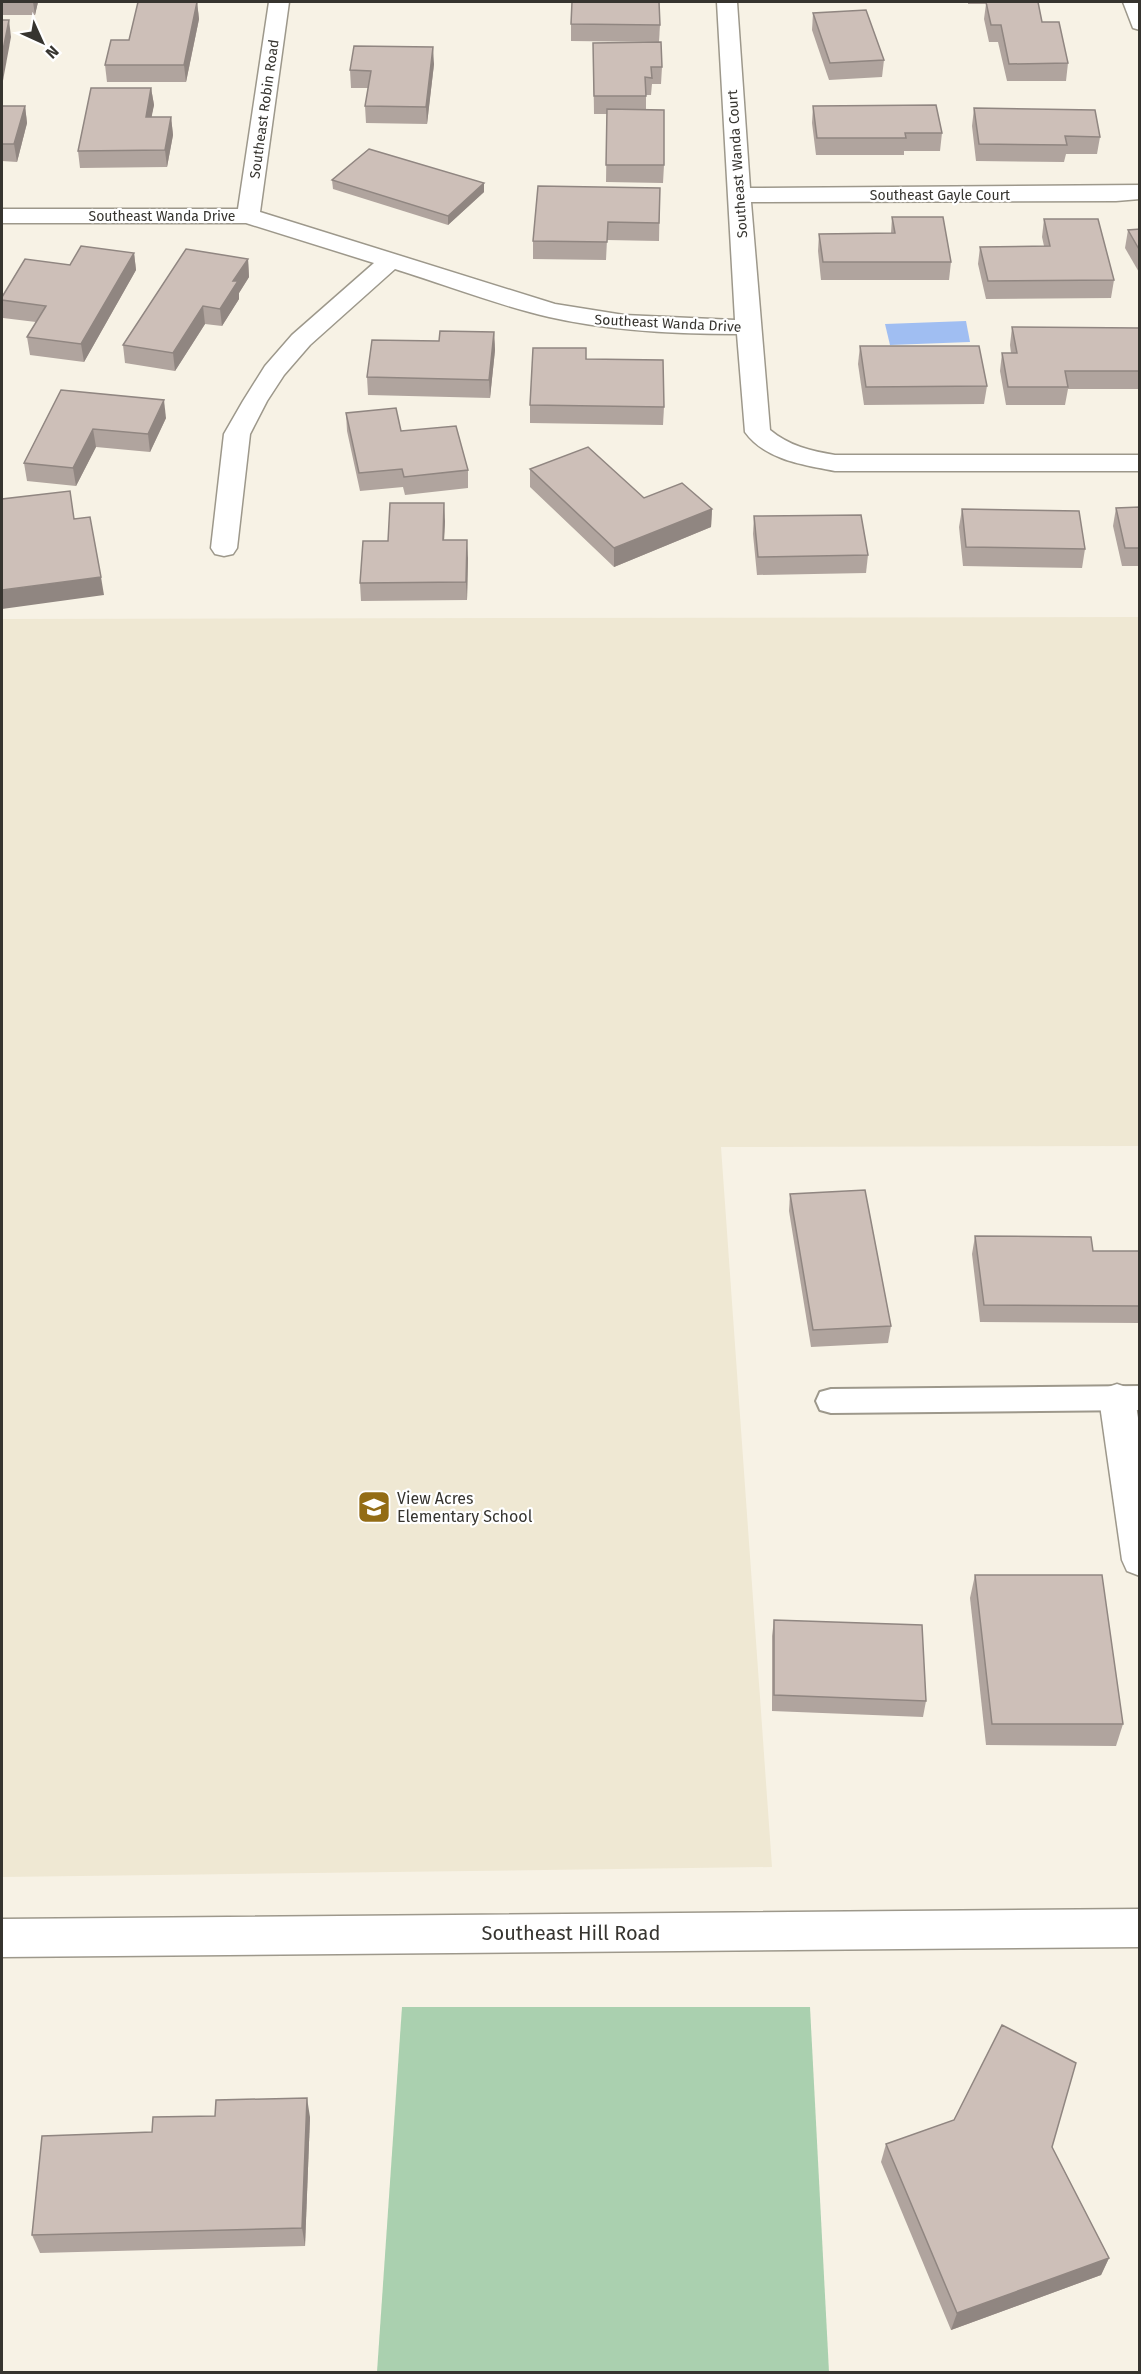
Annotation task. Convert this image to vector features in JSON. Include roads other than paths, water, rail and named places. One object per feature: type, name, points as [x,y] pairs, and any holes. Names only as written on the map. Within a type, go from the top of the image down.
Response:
[{"type":"street","name":"Southeast Robin Road","points":[[248,216],[279,2]]},
{"type":"street","name":"Southeast Wanda Court","points":[[727,2],[748,327]]},
{"type":"street","points":[[1133,2],[1140,24]]},
{"type":"street","name":"Southeast Gayle Court","points":[[739,195],[1116,194],[1140,192]]},
{"type":"street","name":"Southeast Wanda Drive","points":[[2,216],[248,216],[549,310],[591,319],[672,326],[748,327],[758,432],[772,446],[796,456],[835,463],[1140,463]]},
{"type":"street","points":[[224,548],[237,434],[255,401],[274,370],[301,340],[390,261]]},
{"type":"street","points":[[1128,1398],[1140,1560]]},
{"type":"street","name":"Southeast Hill Road","points":[[2,1938],[1140,1928]]},
{"type":"lane","points":[[831,1401],[1128,1398]]},
{"type":"water","points":[[966,321],[970,342],[890,345],[885,324]]},
{"type":"place","name":"View Acres Elementary School","points":[[374,1507]]}]
